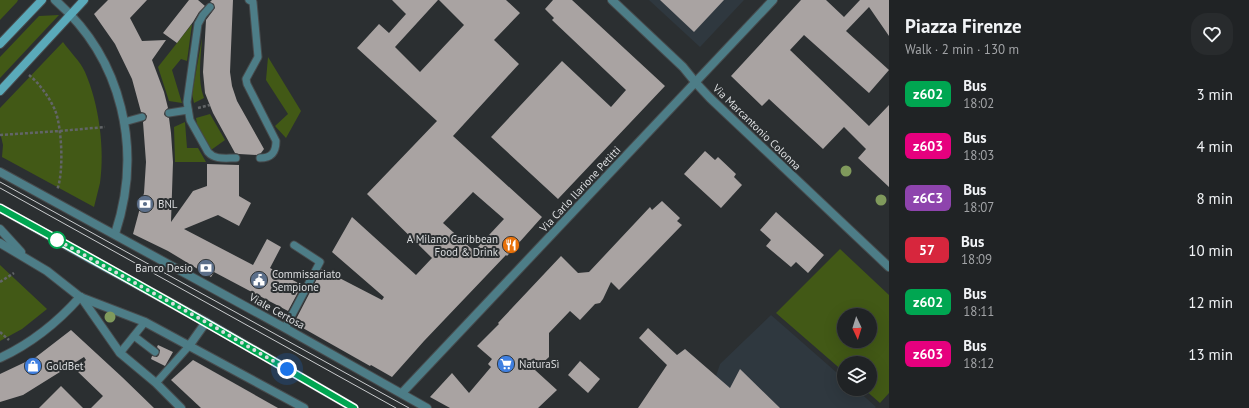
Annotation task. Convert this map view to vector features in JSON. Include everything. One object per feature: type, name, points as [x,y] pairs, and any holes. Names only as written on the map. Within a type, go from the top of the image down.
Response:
[{"type":"main road","points":[[0,44],[42,0]]},
{"type":"main road","points":[[0,91],[84,0]]},
{"type":"main road","points":[[0,208],[206,322],[354,408]]},
{"type":"street","points":[[55,0],[83,30],[102,58],[116,89],[124,122],[127,144],[128,172],[124,206],[115,234]]},
{"type":"street","name":"Via Marcantonio Colonna","points":[[612,0],[682,67],[696,83],[889,266]]},
{"type":"street","name":"Via Carlo Ilarione Petitti","points":[[402,393],[774,0]]},
{"type":"street","name":"Viale Certosa","points":[[0,172],[115,234],[427,408]]},
{"type":"street","points":[[0,229],[28,259]]},
{"type":"street","points":[[0,243],[47,271],[80,297],[120,353],[181,408]]},
{"type":"street","points":[[80,297],[145,322],[304,408]]},
{"type":"street","points":[[0,358],[21,348],[44,332],[64,315],[80,297]]},
{"type":"street","points":[[189,346],[206,322]]},
{"type":"lane","points":[[249,0],[253,2],[258,57],[246,79],[247,84],[276,141],[276,148],[273,154],[266,158],[260,158]]},
{"type":"lane","points":[[210,7],[202,15],[198,24],[187,102],[188,110],[190,120],[211,156],[216,158],[236,158]]},
{"type":"lane","points":[[169,113],[188,110]]},
{"type":"lane","points":[[124,122],[142,117]]},
{"type":"lane","points":[[285,328],[320,262],[294,245]]},
{"type":"lane","points":[[120,353],[145,322]]},
{"type":"lane","points":[[134,336],[155,352]]},
{"type":"lane","points":[[156,384],[170,363],[189,346]]},
{"type":"path","points":[[29,75],[45,92],[55,111],[60,131],[61,172],[57,190]]},
{"type":"path","points":[[0,135],[105,127]]},
{"type":"path","points":[[0,282],[14,273]]},
{"type":"path","points":[[0,332],[9,340]]},
{"type":"shaded area","points":[[649,0],[744,0],[700,47]]},
{"type":"shaded area","points":[[771,315],[837,373],[837,396],[864,396],[876,407],[699,408],[716,376],[720,364]]},
{"type":"green space","points":[[0,0],[18,0],[0,20]]},
{"type":"green space","points":[[59,15],[0,78],[0,57],[39,16]]},
{"type":"green space","points":[[192,24],[187,61],[181,59],[172,70],[182,103],[169,101],[158,67]]},
{"type":"green space","points":[[202,38],[200,76],[204,98],[194,103],[192,94]]},
{"type":"green space","points":[[63,42],[78,60],[85,72],[94,98],[100,127],[102,156],[101,170],[100,183],[94,207],[2,157],[3,145],[0,132],[0,108]]},
{"type":"green space","points":[[268,57],[301,111],[286,138],[275,126],[288,114],[266,80]]},
{"type":"green space","points":[[210,114],[225,140],[211,150],[197,124],[196,118]]},
{"type":"green space","points":[[185,122],[187,148],[198,148],[206,162],[175,162],[174,127]]},
{"type":"green space","points":[[840,249],[889,295],[889,393],[880,403],[872,396],[877,396],[877,356],[837,356],[837,366],[776,313]]},
{"type":"green space","points":[[0,265],[47,309],[22,329],[0,341]]},
{"type":"building","points":[[108,0],[147,0],[130,18],[142,41],[166,40],[152,60],[164,92],[168,108],[164,114],[169,118],[171,133],[173,162],[171,222],[193,191],[207,186],[207,164],[239,165],[239,196],[251,203],[239,226],[218,215],[184,229],[253,265],[267,239],[281,247],[270,268],[302,285],[288,311],[214,272],[211,277],[168,251],[133,234],[144,193],[146,162],[143,122],[146,120],[147,116],[145,113],[141,112],[132,79],[115,44],[94,14]]},
{"type":"building","points":[[189,0],[198,0],[205,6],[177,43],[163,33]]},
{"type":"building","points":[[212,0],[233,0],[230,72],[232,86],[237,101],[264,149],[257,155],[235,153],[213,113],[205,93],[203,72],[206,20],[215,8],[214,4],[210,2]]},
{"type":"building","points":[[392,0],[438,0],[395,47],[420,72],[464,25],[439,0],[506,0],[520,13],[494,40],[519,64],[453,136],[542,217],[507,256],[506,255],[424,341],[392,377],[294,323],[322,269],[382,300],[384,297],[332,252],[352,217],[416,275],[432,258],[367,194],[437,121],[357,48],[379,24],[389,33],[406,14]],"holes":[[[473,192],[504,219],[474,251],[443,223]]]},
{"type":"building","points":[[553,0],[572,0],[665,86],[558,199],[491,137],[562,61],[611,107],[626,90],[552,20],[554,18],[545,9]]},
{"type":"building","points":[[660,0],[724,0],[694,32]]},
{"type":"building","points":[[801,0],[826,0],[844,17],[860,0],[889,0],[889,36],[869,7],[846,31],[889,70],[869,93],[804,35],[790,50],[869,126],[889,105],[889,187],[858,158],[866,149],[844,127],[823,149],[769,99],[762,106],[731,76]]},
{"type":"building","points":[[705,151],[715,160],[718,157],[736,174],[734,177],[742,185],[721,208],[684,174]]},
{"type":"building","points":[[662,201],[680,218],[677,221],[682,225],[619,290],[611,282],[600,303],[595,304],[580,320],[570,311],[549,333],[549,357],[535,370],[557,390],[538,408],[450,408],[430,397],[452,373],[469,393],[491,367],[488,364],[492,359],[477,346],[561,256],[578,273],[589,272],[650,207],[652,210]]},
{"type":"building","points":[[776,212],[824,255],[808,273],[796,262],[791,267],[766,246],[771,240],[760,230]]},
{"type":"building","points":[[648,328],[677,355],[685,349],[730,388],[740,369],[780,408],[638,408],[667,365],[639,338]]},
{"type":"building","points":[[71,330],[154,408],[91,408],[103,396],[76,370],[86,360],[84,357],[23,395],[0,402],[0,374],[36,357]]},
{"type":"building","points":[[158,345],[173,352],[165,366],[151,359],[152,356],[157,357],[159,355],[160,350],[157,347]]},
{"type":"building","points":[[193,360],[278,408],[201,408],[171,380]]},
{"type":"building","points":[[580,361],[600,379],[588,393],[568,375]]},
{"type":"building","points":[[61,386],[83,408],[39,408]]},
{"type":"tram line","points":[[0,182],[409,408]]},
{"type":"tram line","points":[[0,188],[396,408]]},
{"type":"bus line","name":"z602","points":[[0,208],[206,322],[354,408]]},
{"type":"place","name":"BNL","points":[[145,204]]},
{"type":"place","name":"A Milano Caribbean Food & Drink","points":[[511,245]]},
{"type":"place","name":"Banco Desio","points":[[206,268]]},
{"type":"place","name":"Commissariato Sempione","points":[[259,280]]},
{"type":"place","name":"NaturaSì","points":[[506,364]]},
{"type":"place","name":"GoldBet","points":[[33,366]]},
{"type":"route","points":[[57,240],[55,239],[206,322],[287,369]]}]
